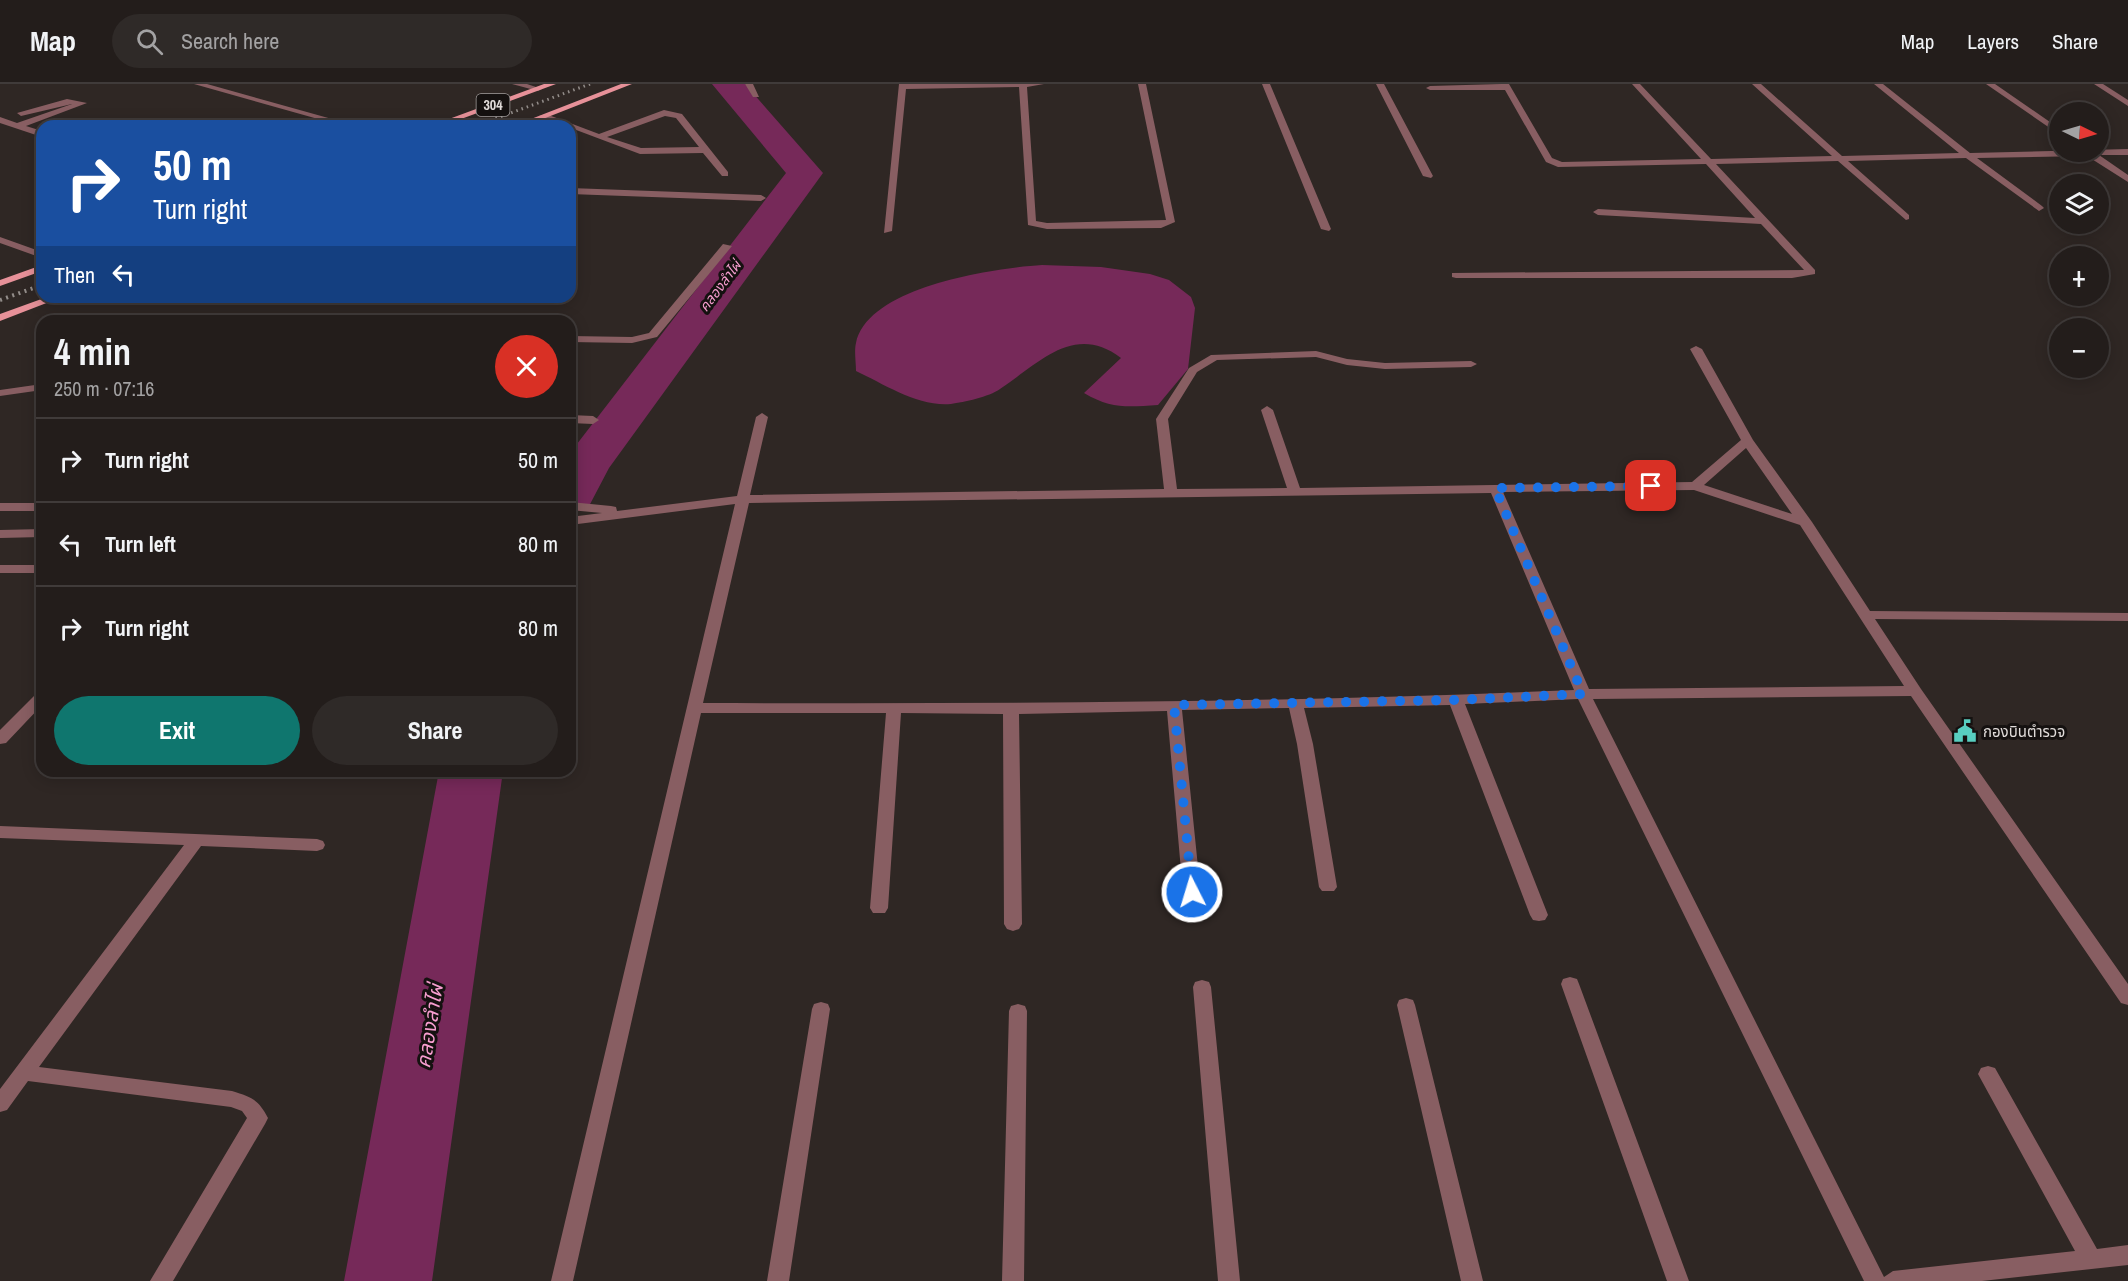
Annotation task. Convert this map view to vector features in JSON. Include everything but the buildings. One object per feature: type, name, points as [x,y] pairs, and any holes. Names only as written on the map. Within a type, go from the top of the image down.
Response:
[{"type":"main road","name":"304","points":[[451,120],[552,84]]},
{"type":"main road","name":"304","points":[[533,120],[628,84]]},
{"type":"main road","points":[[0,283],[36,270]]},
{"type":"main road","points":[[0,318],[41,303]]},
{"type":"street","points":[[198,84],[331,120]]},
{"type":"street","points":[[516,84],[538,89]]},
{"type":"street","points":[[748,84],[756,95]]},
{"type":"street","points":[[1023,84],[1031,223],[1047,226],[1161,225],[1170,222],[1171,218],[1142,84]]},
{"type":"street","points":[[887,231],[903,85],[1040,84]]},
{"type":"street","points":[[1266,84],[1326,229]]},
{"type":"street","points":[[1380,84],[1428,176]]},
{"type":"street","points":[[1456,275],[1792,275],[1811,272],[1636,84]]},
{"type":"street","points":[[1756,84],[1906,217]]},
{"type":"street","points":[[1878,84],[1968,156],[2039,208]]},
{"type":"street","points":[[1990,84],[2049,125]]},
{"type":"street","points":[[2098,84],[2128,104]]},
{"type":"street","points":[[1430,88],[1506,86],[1549,160],[1570,166],[2049,153]]},
{"type":"street","points":[[17,126],[83,103],[67,101],[21,114]]},
{"type":"street","points":[[599,137],[656,116],[672,114],[679,116],[725,174]]},
{"type":"street","points":[[543,116],[554,120]]},
{"type":"street","points":[[0,120],[36,132]]},
{"type":"street","points":[[576,128],[640,151],[705,150]]},
{"type":"street","points":[[2109,153],[2128,153]]},
{"type":"street","points":[[2103,162],[2128,179]]},
{"type":"street","points":[[576,191],[762,198]]},
{"type":"street","points":[[1598,212],[1765,221]]},
{"type":"street","points":[[0,240],[36,253]]},
{"type":"street","points":[[576,339],[632,340],[653,335],[726,246]]},
{"type":"street","points":[[1696,349],[1747,441],[1805,522],[1915,691],[2128,998]]},
{"type":"street","points":[[1171,492],[1162,419],[1193,370],[1215,357],[1316,354],[1347,362],[1385,366],[1471,364]]},
{"type":"street","points":[[0,393],[36,388]]},
{"type":"street","points":[[1267,410],[1294,490]]},
{"type":"street","points":[[562,1281],[762,417]]},
{"type":"street","points":[[576,419],[593,420]]},
{"type":"street","points":[[1695,486],[1747,441]]},
{"type":"street","points":[[576,520],[744,499],[1695,486],[1805,522]]},
{"type":"street","points":[[1495,488],[1583,694],[1875,1281]]},
{"type":"street","points":[[576,506],[637,513]]},
{"type":"street","points":[[0,507],[36,507]]},
{"type":"street","points":[[0,534],[36,533]]},
{"type":"street","points":[[0,569],[36,568]]},
{"type":"street","points":[[1865,615],[2128,617]]},
{"type":"street","points":[[695,708],[1011,709],[1456,700],[1583,694],[1915,691]]},
{"type":"street","points":[[1456,700],[1539,915]]},
{"type":"street","points":[[0,740],[36,702]]},
{"type":"street","points":[[1294,703],[1305,744],[1328,887]]},
{"type":"street","points":[[1174,705],[1194,916]]},
{"type":"street","points":[[879,908],[894,708]]},
{"type":"street","points":[[1011,709],[1013,924]]},
{"type":"street","points":[[0,832],[317,845]]},
{"type":"street","points":[[0,1104],[196,841]]},
{"type":"street","points":[[1570,984],[1678,1281]]},
{"type":"street","points":[[1202,987],[1229,1281]]},
{"type":"street","points":[[1406,1005],[1472,1281]]},
{"type":"street","points":[[778,1281],[820,1009]]},
{"type":"street","points":[[1013,1281],[1018,1011]]},
{"type":"street","points":[[24,1072],[232,1099],[249,1105],[258,1118],[161,1281]]},
{"type":"street","points":[[1988,1074],[2091,1259]]},
{"type":"street","points":[[1893,1281],[2128,1255]]},
{"type":"shaded area","points":[[1042,265],[1101,267],[1150,274],[1169,280],[1191,297],[1195,308],[1188,369],[1158,405],[1120,406],[1103,402],[1084,393],[1121,358],[1104,348],[1088,344],[1072,345],[1057,351],[990,394],[951,404],[926,402],[914,398],[856,371],[856,343],[866,323],[884,307],[908,294],[966,276]]},
{"type":"waterway","name":"คลองลำไผ่","points":[[576,485],[585,467],[805,173],[728,84]]},
{"type":"waterway","name":"คลองลำไผ่","points":[[388,1281],[470,777]]},
{"type":"railway","points":[[491,120],[590,84]]},
{"type":"railway","points":[[0,300],[36,287]]},
{"type":"place","name":"กองบินตำรวจ","points":[[1965,731]]},
{"type":"route","points":[[1192,892],[1174,705],[1456,700],[1583,694],[1495,488],[1651,486]]}]
